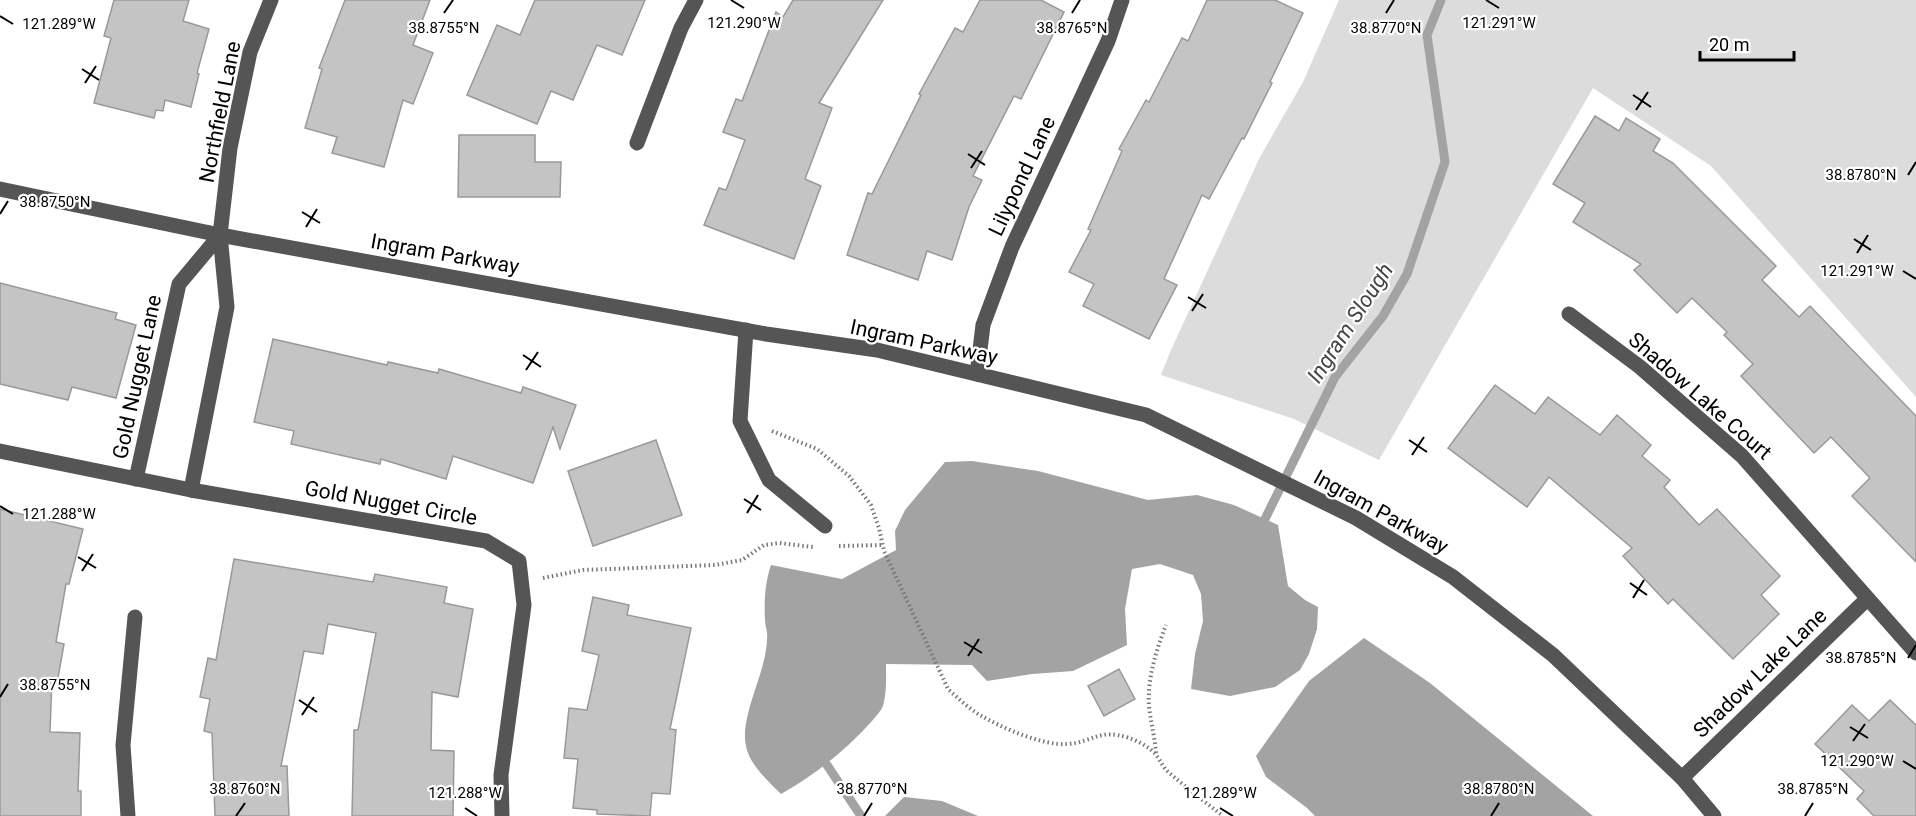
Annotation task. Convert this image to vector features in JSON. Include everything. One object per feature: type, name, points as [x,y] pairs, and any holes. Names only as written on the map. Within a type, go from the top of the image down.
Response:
[{"type":"street","name":"Northfield Lane","points":[[220,235],[230,148],[250,52],[271,0]]},
{"type":"street","points":[[637,143],[681,28],[696,0]]},
{"type":"street","name":"Lilypond Lane","points":[[977,374],[982,325],[1012,247],[1108,41],[1122,0]]},
{"type":"street","name":"Ingram Parkway","points":[[0,189],[220,235],[746,330],[877,350],[1146,415],[1356,518],[1453,577],[1553,655],[1682,778],[1714,816]]},
{"type":"street","name":"Gold Nugget Lane","points":[[136,479],[179,284],[220,235]]},
{"type":"street","points":[[192,490],[227,307],[220,235]]},
{"type":"street","name":"Shadow Lake Court","points":[[1569,314],[1640,367],[1742,456],[1916,653]]},
{"type":"street","points":[[746,330],[740,420],[769,480],[825,526]]},
{"type":"street","name":"Gold Nugget Circle","points":[[0,451],[192,490],[486,541],[519,561],[524,605],[501,775],[502,816]]},
{"type":"street","name":"Shadow Lake Lane","points":[[1682,778],[1867,599]]},
{"type":"street","points":[[128,816],[123,745],[135,617]]},
{"type":"path","points":[[769,429],[817,449],[849,476],[871,505],[884,551],[948,689],[994,723],[1028,736],[1064,744],[1080,742],[1107,733],[1118,734],[1139,742],[1156,756],[1163,767],[1223,816]]},
{"type":"path","points":[[521,582],[583,570],[715,565],[742,560],[764,545],[779,543],[814,547]]},
{"type":"path","points":[[837,546],[883,545]]},
{"type":"path","points":[[1156,756],[1149,708],[1149,691],[1155,659],[1166,625]]},
{"type":"shaded area","points":[[1339,0],[1916,0],[1916,397],[1711,166],[1593,88],[1379,460],[1294,419],[1161,375],[1260,157],[1303,82]]},
{"type":"shaded area","points":[[972,461],[1038,471],[1148,500],[1197,495],[1234,505],[1278,525],[1288,586],[1318,607],[1317,629],[1309,654],[1300,670],[1275,687],[1230,696],[1191,689],[1195,654],[1203,621],[1201,594],[1193,575],[1160,564],[1132,569],[1125,609],[1127,645],[1073,671],[987,681],[972,665],[886,664],[885,695],[883,706],[878,714],[852,742],[830,761],[781,794],[761,774],[749,756],[745,738],[749,710],[766,652],[765,599],[771,565],[842,579],[896,550],[895,531],[905,510],[945,462]]},
{"type":"shaded area","points":[[1364,638],[1430,683],[1593,816],[1315,816],[1266,777],[1256,756],[1309,681]]},
{"type":"shaded area","points":[[904,797],[942,801],[978,816],[885,816]]},
{"type":"building","points":[[114,0],[189,0],[183,21],[209,29],[191,107],[165,100],[163,111],[156,110],[154,118],[94,103],[111,38],[104,36]]},
{"type":"building","points":[[345,0],[430,0],[413,45],[433,53],[413,104],[403,100],[384,167],[332,153],[337,137],[305,128],[322,69],[319,68]]},
{"type":"building","points":[[535,0],[645,0],[622,55],[597,45],[573,100],[551,91],[537,124],[467,95],[497,25],[520,35]]},
{"type":"building","points":[[793,0],[883,0],[819,103],[832,108],[805,179],[821,186],[794,259],[704,225],[719,188],[726,190],[745,140],[723,132],[736,99],[742,101],[776,12],[783,17]]},
{"type":"building","points":[[980,0],[1041,0],[1064,12],[1021,99],[1014,96],[973,176],[982,180],[969,207],[952,260],[927,251],[918,280],[847,255],[868,193],[872,194],[921,95],[919,94],[955,28],[963,32]]},
{"type":"building","points":[[1207,0],[1275,0],[1303,13],[1244,139],[1242,138],[1209,199],[1202,195],[1164,279],[1177,285],[1149,339],[1083,306],[1094,284],[1069,272],[1091,230],[1088,229],[1122,151],[1119,149],[1146,100],[1149,102],[1182,38],[1188,41]]},
{"type":"building","points":[[1595,116],[1619,131],[1626,118],[1660,139],[1653,151],[1673,163],[1776,266],[1762,280],[1799,317],[1810,306],[1916,416],[1916,562],[1852,496],[1870,478],[1831,437],[1814,453],[1741,376],[1753,364],[1724,335],[1727,332],[1692,298],[1677,313],[1634,270],[1641,264],[1573,222],[1585,203],[1553,184]]},
{"type":"building","points":[[459,135],[535,135],[535,162],[561,162],[560,197],[458,197]]},
{"type":"building","points":[[0,283],[117,313],[115,319],[136,325],[116,398],[72,387],[68,400],[0,384]]},
{"type":"building","points":[[273,339],[387,365],[388,362],[438,373],[439,369],[521,393],[523,387],[576,405],[560,449],[553,427],[533,483],[453,456],[446,479],[381,459],[380,464],[291,444],[294,431],[254,422]]},
{"type":"building","points":[[1495,385],[1535,414],[1548,397],[1600,435],[1617,415],[1651,445],[1642,456],[1670,480],[1664,487],[1699,525],[1717,509],[1780,576],[1761,595],[1779,614],[1733,659],[1673,599],[1668,604],[1623,556],[1632,548],[1549,477],[1527,507],[1448,448]]},
{"type":"building","points":[[656,440],[682,515],[593,546],[568,471]]},
{"type":"building","points":[[0,509],[83,529],[69,584],[66,584],[56,642],[64,644],[58,678],[52,677],[50,732],[80,733],[78,791],[81,791],[81,816],[0,816]]},
{"type":"building","points":[[234,559],[373,582],[375,574],[447,587],[444,603],[473,609],[458,697],[432,692],[431,750],[454,751],[453,816],[352,816],[354,730],[358,730],[376,633],[328,624],[323,654],[304,651],[281,766],[287,766],[289,816],[215,816],[212,733],[204,731],[210,699],[200,697],[208,658],[216,660]]},
{"type":"building","points":[[593,597],[629,605],[627,615],[691,628],[670,729],[676,730],[670,794],[652,793],[650,816],[597,814],[597,810],[573,808],[578,759],[564,758],[569,708],[587,710],[599,655],[582,651]]},
{"type":"building","points":[[1119,669],[1135,699],[1104,716],[1088,686]]},
{"type":"building","points":[[1890,700],[1916,725],[1916,816],[1874,816],[1857,799],[1864,791],[1815,744],[1852,705],[1869,721]]},
{"type":"waterway","name":"Ingram Slough","points":[[1265,519],[1335,377],[1383,316],[1407,274],[1445,162],[1427,35],[1441,0]]},
{"type":"waterway","points":[[827,765],[861,816]]}]
